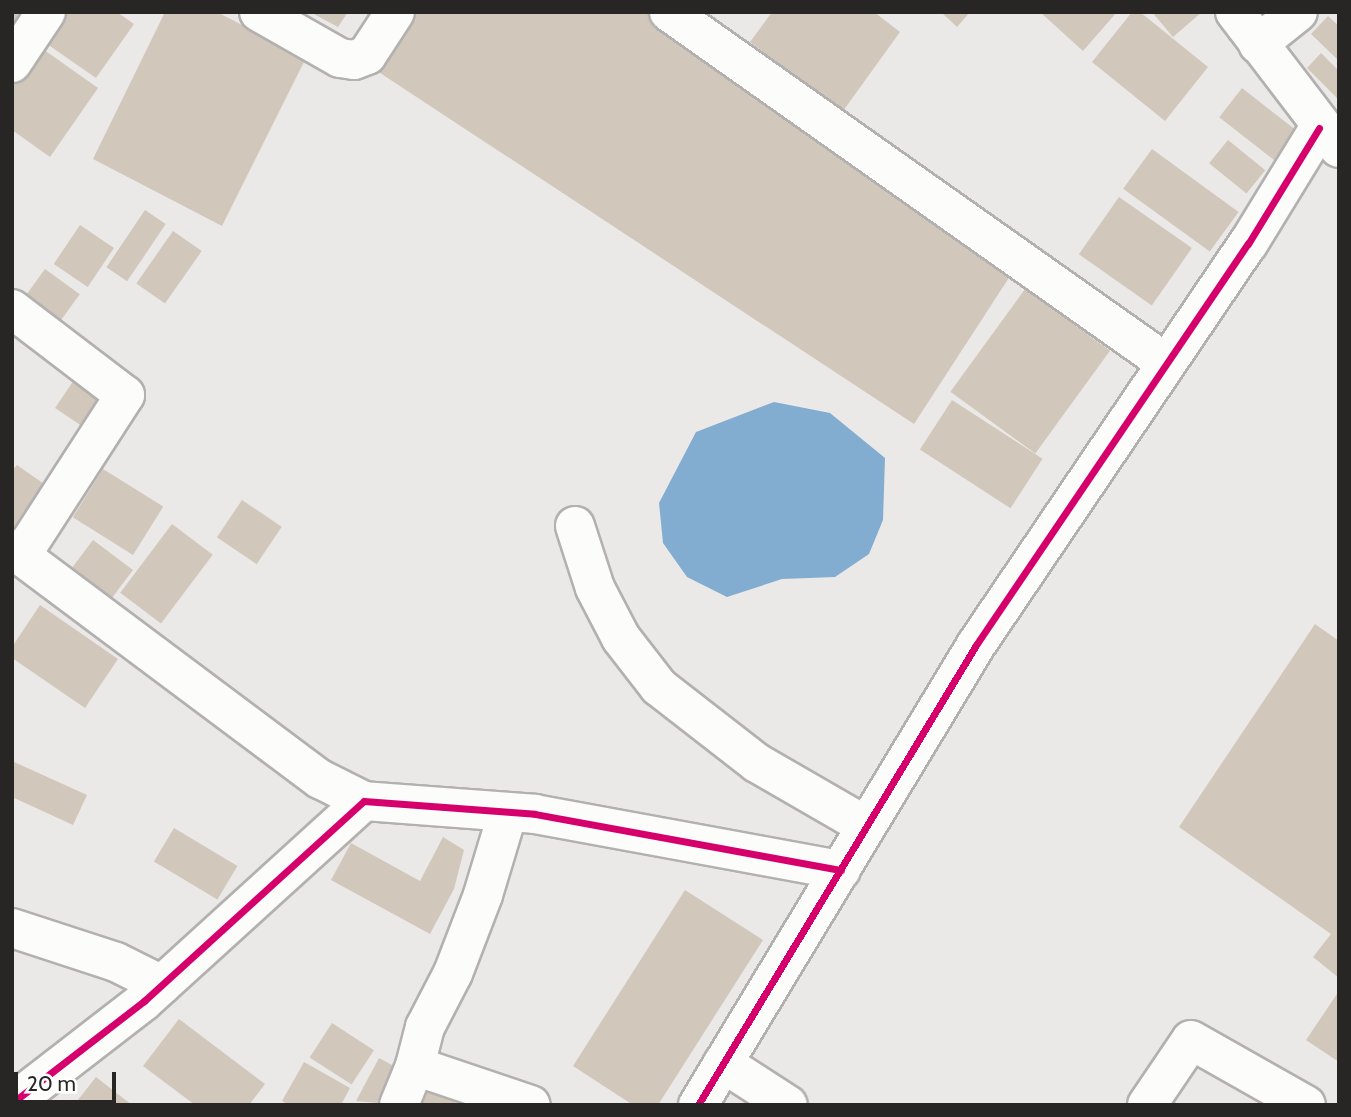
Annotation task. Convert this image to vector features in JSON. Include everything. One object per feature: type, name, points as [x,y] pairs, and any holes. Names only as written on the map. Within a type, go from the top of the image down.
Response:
[{"type":"street","points":[[12,63],[46,12]]},
{"type":"street","points":[[258,12],[340,58],[354,61],[367,55],[395,12]]},
{"type":"street","points":[[669,12],[1166,363]]},
{"type":"street","points":[[698,1105],[976,645],[1248,244],[1329,138],[1235,12]]},
{"type":"street","points":[[1258,44],[1298,12]]},
{"type":"street","points":[[12,309],[125,395],[17,553],[320,779],[364,801],[508,812],[731,846],[841,870]]},
{"type":"street","points":[[575,526],[595,588],[621,638],[659,687],[757,763],[866,826]]},
{"type":"street","points":[[12,1102],[162,985],[364,801]]},
{"type":"street","points":[[399,1105],[415,1066],[425,1027],[453,973],[483,895],[508,812]]},
{"type":"street","points":[[12,928],[116,962],[162,985]]},
{"type":"street","points":[[1147,1105],[1191,1040],[1306,1105]]},
{"type":"street","points":[[723,1063],[788,1105]]},
{"type":"street","points":[[415,1066],[531,1105]]},
{"type":"water","points":[[774,402],[830,413],[885,458],[883,520],[869,554],[835,577],[782,579],[727,597],[687,577],[663,543],[659,503],[696,432]]},
{"type":"building","points":[[12,12],[39,12],[12,41]]},
{"type":"building","points":[[69,12],[117,12],[134,24],[96,78],[47,44]]},
{"type":"building","points":[[165,12],[217,12],[306,58],[222,226],[93,159]]},
{"type":"building","points":[[310,12],[348,12],[338,27]]},
{"type":"building","points":[[410,12],[652,12],[1014,270],[914,424],[374,69]]},
{"type":"building","points":[[772,12],[874,12],[900,32],[843,111],[750,42]]},
{"type":"building","points":[[941,12],[970,12],[957,27]]},
{"type":"building","points":[[1040,12],[1117,12],[1083,51]]},
{"type":"building","points":[[1132,12],[1140,12],[1208,67],[1165,121],[1092,62]]},
{"type":"building","points":[[1152,12],[1202,12],[1173,37]]},
{"type":"building","points":[[1328,16],[1339,26],[1339,61],[1311,34]]},
{"type":"building","points":[[40,47],[98,88],[50,157],[12,130],[12,87]]},
{"type":"building","points":[[1321,53],[1339,71],[1339,100],[1307,68]]},
{"type":"building","points":[[1242,88],[1297,131],[1274,160],[1219,117]]},
{"type":"building","points":[[1228,140],[1265,170],[1246,194],[1209,163]]},
{"type":"building","points":[[1152,149],[1239,212],[1210,252],[1123,189]]},
{"type":"building","points":[[1119,197],[1192,248],[1152,305],[1079,254]]},
{"type":"building","points":[[145,210],[166,224],[127,281],[106,267]]},
{"type":"building","points":[[80,225],[114,248],[88,287],[54,264]]},
{"type":"building","points":[[173,231],[202,251],[165,304],[136,283]]},
{"type":"building","points":[[45,269],[80,294],[53,331],[18,306]]},
{"type":"building","points":[[1025,289],[1110,351],[1035,453],[950,392]]},
{"type":"building","points":[[78,374],[114,398],[91,432],[55,408]]},
{"type":"building","points":[[952,400],[1043,459],[1010,508],[920,449]]},
{"type":"building","points":[[17,465],[57,493],[26,539],[12,529],[12,471]]},
{"type":"building","points":[[103,469],[163,507],[133,555],[73,517]]},
{"type":"building","points":[[242,500],[282,527],[257,564],[217,537]]},
{"type":"building","points":[[172,524],[213,555],[161,623],[120,593]]},
{"type":"building","points":[[93,540],[133,570],[105,608],[65,578]]},
{"type":"building","points":[[40,605],[118,659],[85,708],[12,658],[12,647]]},
{"type":"building","points":[[1315,624],[1339,641],[1339,978],[1313,957],[1331,934],[1179,827]]},
{"type":"building","points":[[12,761],[87,795],[73,825],[12,797]]},
{"type":"building","points":[[174,828],[237,866],[217,900],[154,861]]},
{"type":"building","points":[[443,837],[464,850],[454,889],[430,934],[331,880],[351,843],[420,881]]},
{"type":"building","points":[[685,890],[763,940],[658,1105],[633,1105],[573,1066]]},
{"type":"building","points":[[1339,991],[1339,1062],[1306,1040]]},
{"type":"building","points":[[179,1019],[265,1084],[249,1105],[195,1105],[143,1066]]},
{"type":"building","points":[[332,1023],[374,1050],[352,1085],[310,1057]]},
{"type":"building","points":[[379,1058],[416,1078],[402,1105],[356,1101]]},
{"type":"building","points":[[304,1062],[350,1088],[341,1105],[289,1105],[282,1101]]},
{"type":"building","points":[[96,1077],[132,1105],[74,1105]]},
{"type":"building","points":[[426,1078],[459,1096],[454,1105],[411,1105]]},
{"type":"cycle path","points":[[698,1105],[976,645],[1248,244],[1319,128]]},
{"type":"cycle path","points":[[12,1103],[144,1001],[364,801],[535,814],[841,870]]}]
